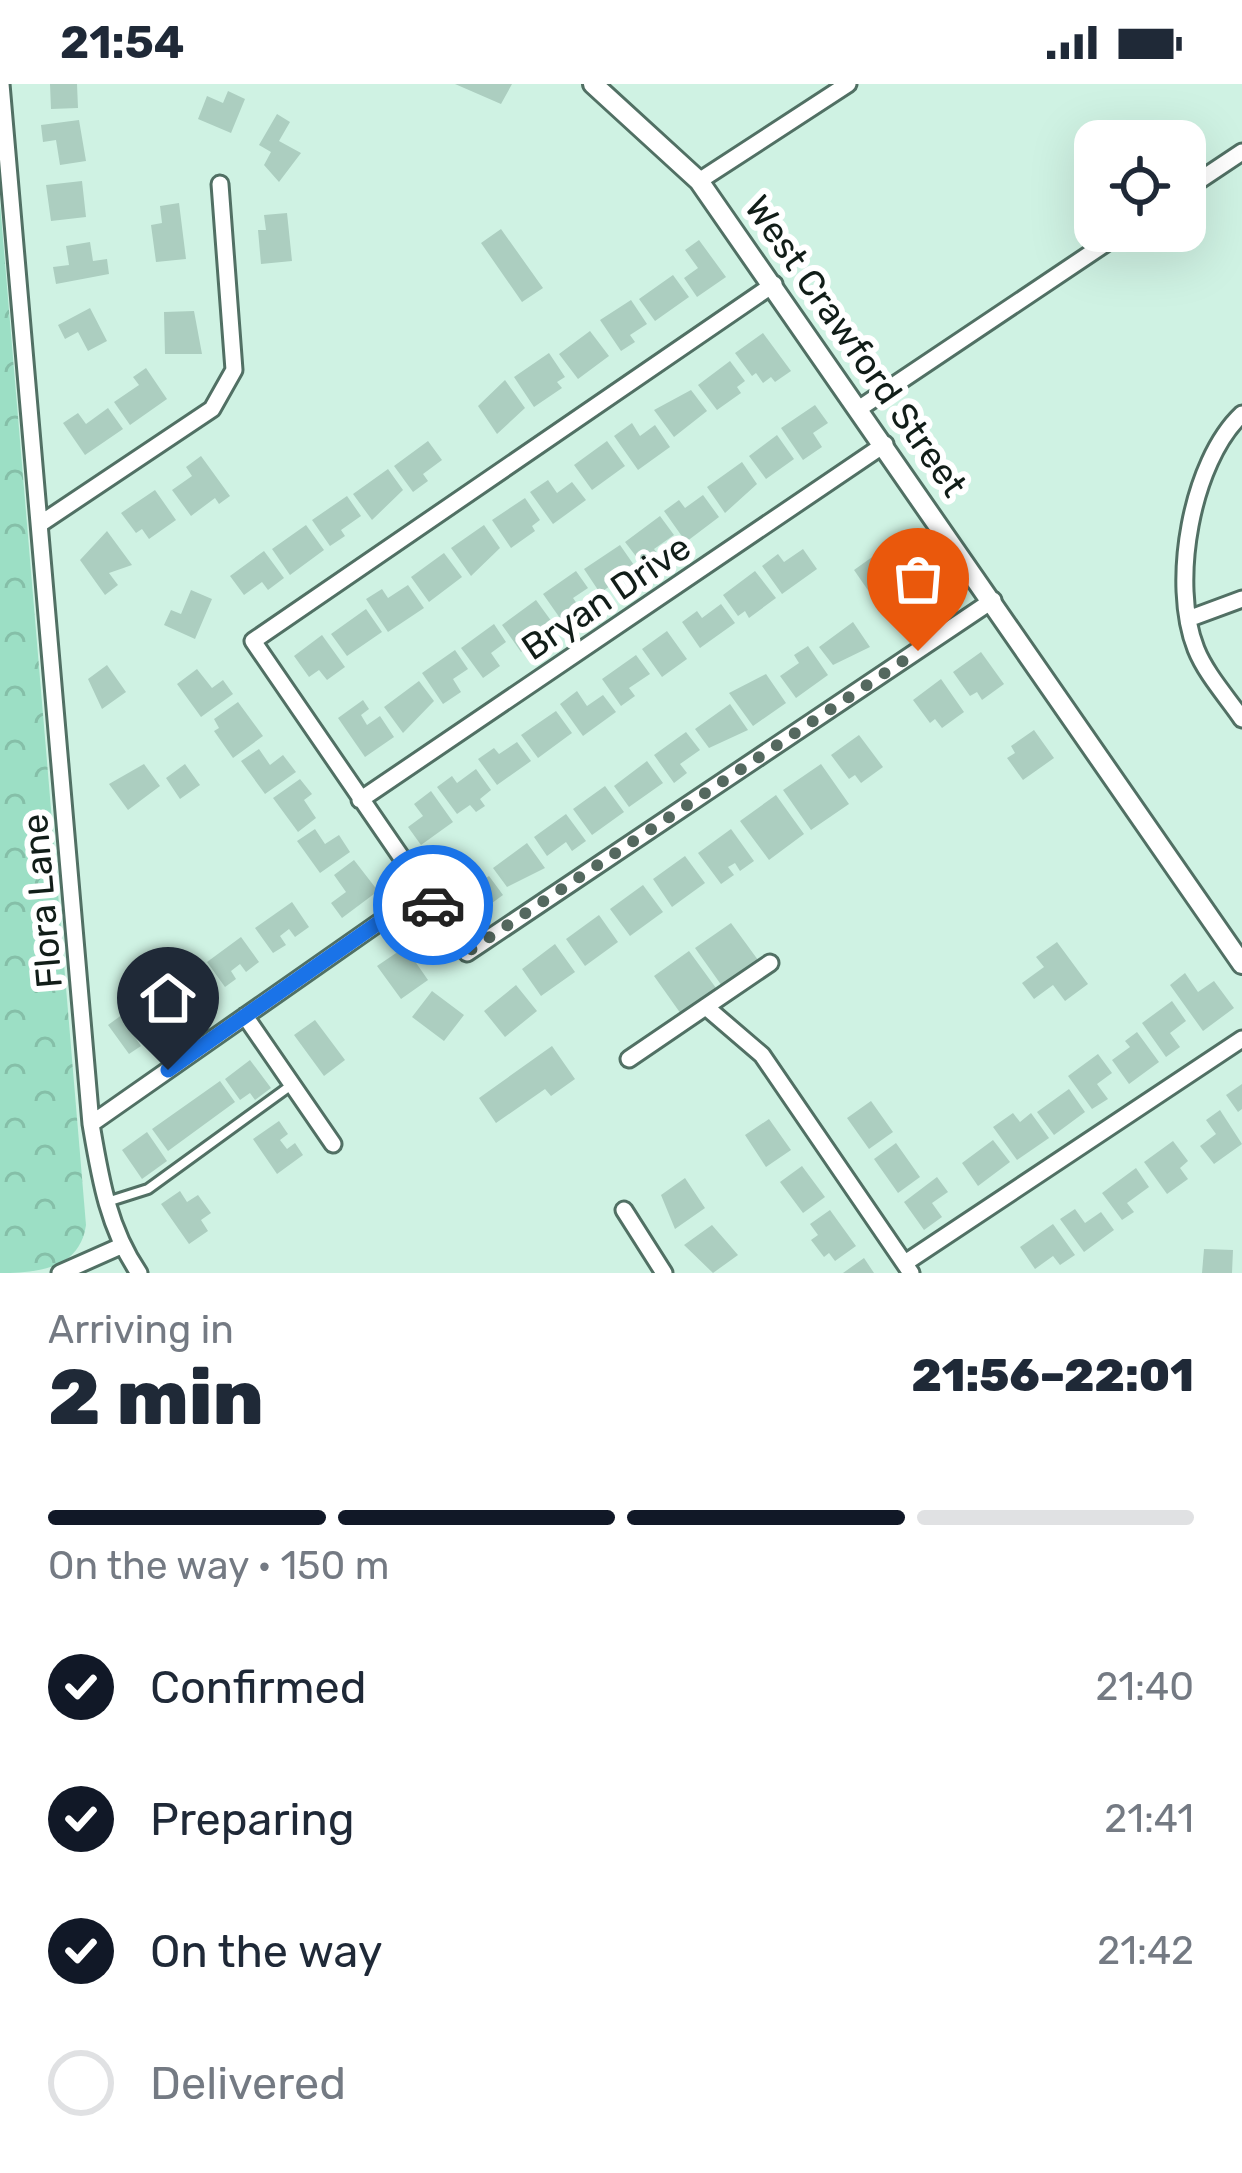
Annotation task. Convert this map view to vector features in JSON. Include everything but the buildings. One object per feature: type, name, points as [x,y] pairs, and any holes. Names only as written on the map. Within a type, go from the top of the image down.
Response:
[{"type":"street","name":"Flora Lane","points":[[1,84],[91,1124],[106,1202],[121,1246],[139,1273]]},
{"type":"street","name":"West Crawford Street","points":[[593,84],[699,181],[1242,964]]},
{"type":"street","points":[[699,181],[848,84]]},
{"type":"street","points":[[1206,176],[1242,152]]},
{"type":"street","points":[[40,524],[212,410],[225,390],[234,370],[220,184]]},
{"type":"street","points":[[860,408],[1093,252]]},
{"type":"street","points":[[774,284],[253,641],[466,953],[993,600]]},
{"type":"street","points":[[1242,414],[1222,433],[1200,490],[1185,569],[1188,619],[1197,652],[1242,719]]},
{"type":"street","name":"Bryan Drive","points":[[360,800],[885,444]]},
{"type":"street","points":[[1188,619],[1242,599]]},
{"type":"street","points":[[91,1124],[424,891]]},
{"type":"street","points":[[629,1059],[770,963]]},
{"type":"street","points":[[706,1007],[762,1055],[908,1268],[1242,1039]]},
{"type":"street","points":[[244,1016],[333,1144]]},
{"type":"street","points":[[624,1210],[664,1273]]},
{"type":"street","points":[[60,1273],[121,1246]]},
{"type":"lane","points":[[106,1202],[148,1190],[292,1085]]},
{"type":"green space","points":[[0,203],[86,1225],[82,1240],[66,1260],[28,1272],[0,1273]]},
{"type":"way so far","points":[[433,905],[466,953],[918,651]]},
{"type":"route","points":[[168,1070],[424,891],[433,905]]}]
